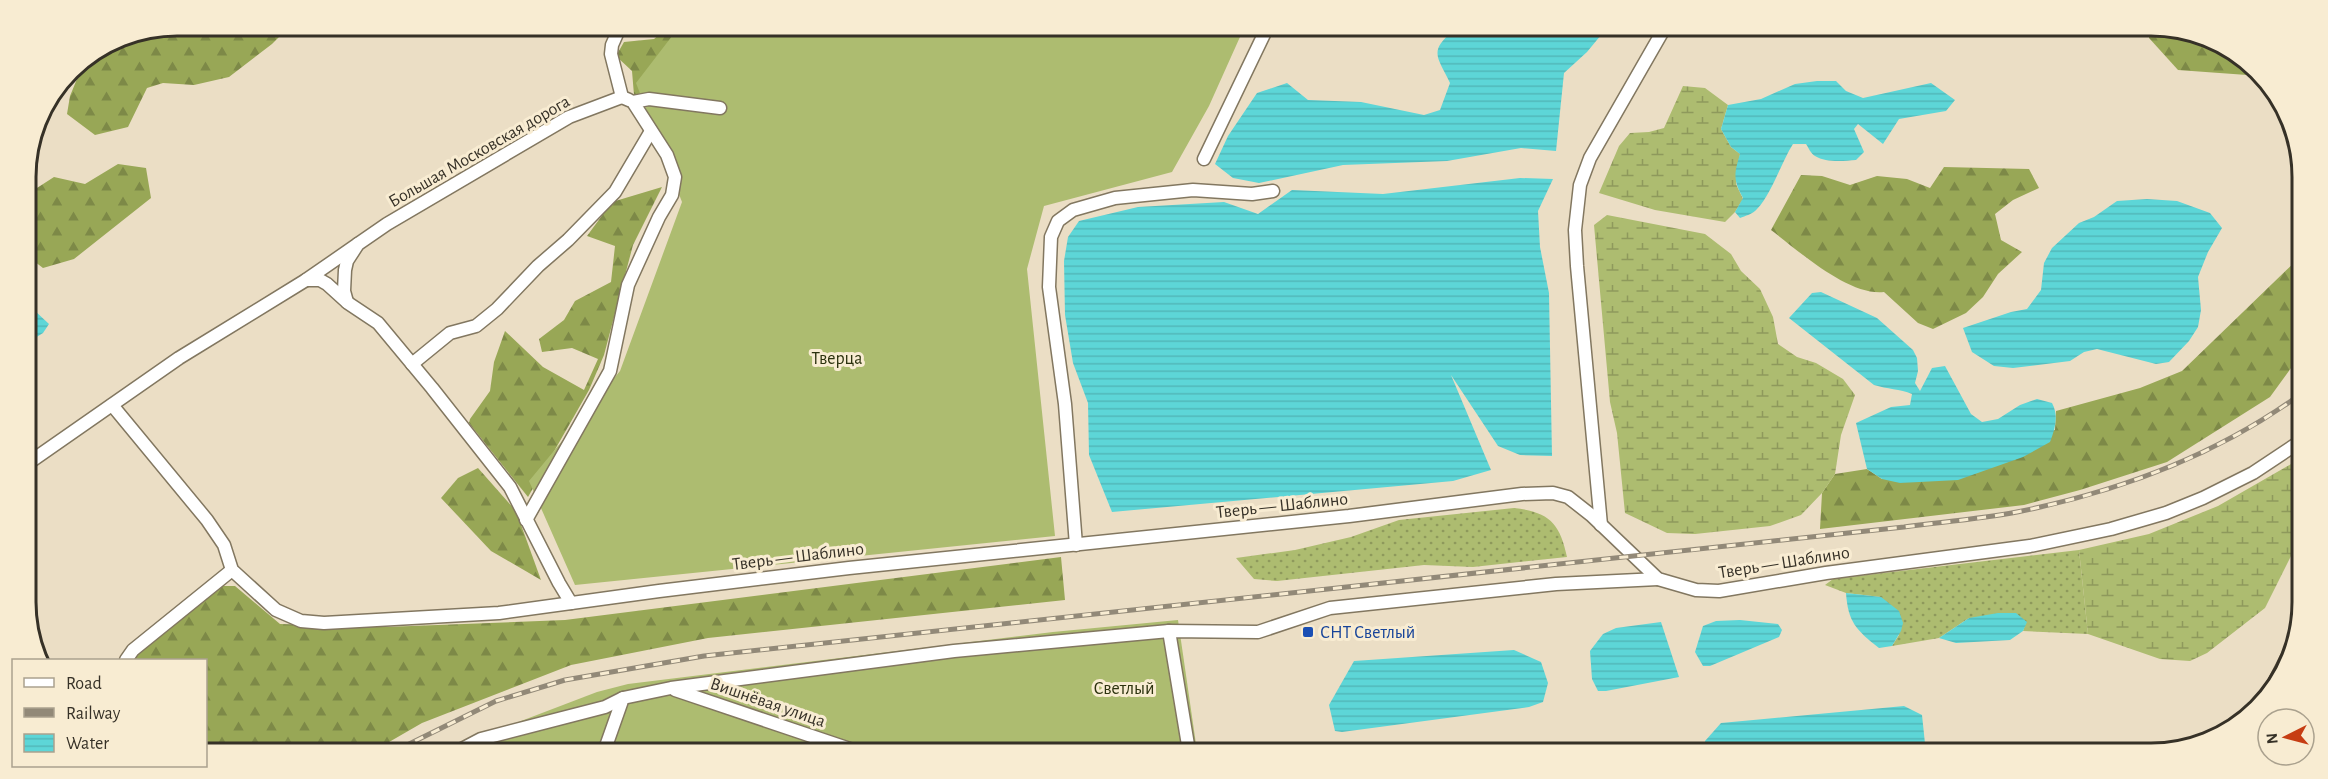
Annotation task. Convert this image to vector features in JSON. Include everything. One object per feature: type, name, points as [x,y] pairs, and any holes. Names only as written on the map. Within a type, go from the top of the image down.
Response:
[{"type":"street","points":[[526,520],[610,371],[628,285],[659,217],[672,195],[675,172],[651,131],[628,100],[611,54],[616,36]]},
{"type":"street","points":[[1204,159],[1263,36]]},
{"type":"street","points":[[1601,525],[1577,266],[1576,203],[1590,158],[1660,36]]},
{"type":"street","name":"Большая Московская дорога","points":[[36,458],[179,358],[306,280],[387,224],[569,117],[628,100],[649,99],[720,108]]},
{"type":"street","points":[[412,364],[450,333],[476,326],[497,309],[538,266],[568,240],[615,192],[651,131]]},
{"type":"street","points":[[1076,544],[1065,404],[1049,287],[1051,237],[1058,221],[1073,210],[1115,198],[1193,190],[1252,195],[1273,191]]},
{"type":"street","name":"Большая Московская дорога","points":[[348,303],[344,291],[345,270],[347,261],[358,244]]},
{"type":"street","points":[[306,280],[320,280],[327,284],[348,303],[378,323],[412,364],[510,487],[571,603]]},
{"type":"street","points":[[112,405],[207,520],[224,545],[231,570],[133,650],[127,659]]},
{"type":"street","name":"Тверь — Шаблино","points":[[231,570],[276,610],[297,620],[315,623],[500,613],[816,572],[1553,493],[1568,497],[1658,579],[1696,590],[1719,591],[1826,573],[2056,541],[2150,518],[2186,506],[2253,473],[2292,447]]},
{"type":"street","points":[[473,743],[481,739],[605,707],[623,698],[671,688],[954,651],[1169,631],[1258,632],[1330,608],[1556,584],[1658,579]]},
{"type":"street","points":[[1169,631],[1188,743]]},
{"type":"street","name":"Вишнёвая улица","points":[[671,688],[832,743]]},
{"type":"street","points":[[607,743],[623,698]]},
{"type":"green space","points":[[280,36],[229,77],[194,85],[163,83],[147,88],[128,127],[95,135],[67,114],[70,96],[78,77],[96,62],[132,44],[159,37]]},
{"type":"green space","points":[[658,36],[725,36],[685,83],[634,95],[632,71],[616,56],[624,42],[654,39]]},
{"type":"green space","name":"Тверца","points":[[672,36],[1240,36],[1209,106],[1172,172],[1044,206],[1027,269],[1055,536],[575,585],[529,481],[620,371],[682,202],[636,83]]},
{"type":"green space","points":[[2149,36],[2169,37],[2205,47],[2229,60],[2248,75],[2178,70]]},
{"type":"green space","points":[[1683,86],[1705,88],[1728,105],[1721,129],[1731,147],[1740,154],[1736,184],[1743,199],[1725,222],[1655,210],[1599,193],[1619,146],[1630,133],[1664,128]]},
{"type":"green space","points":[[118,164],[146,168],[151,198],[74,259],[43,268],[36,263],[36,189],[54,177],[85,184]]},
{"type":"green space","points":[[1944,167],[2029,169],[2039,188],[2013,200],[1995,214],[2001,240],[2022,252],[1998,274],[1983,297],[1966,313],[1933,329],[1918,323],[1884,292],[1855,287],[1840,280],[1771,230],[1801,175],[1822,176],[1850,185],[1877,176],[1907,179],[1930,188]]},
{"type":"green space","points":[[662,187],[633,245],[604,355],[589,390],[528,497],[469,423],[490,391],[494,362],[505,331],[543,367],[584,390],[598,359],[572,348],[542,352],[539,339],[564,320],[575,301],[611,282],[615,246],[587,236],[612,202]]},
{"type":"green space","points":[[1607,215],[1705,234],[1731,254],[1741,271],[1760,289],[1773,317],[1778,344],[1797,357],[1816,363],[1843,379],[1855,395],[1841,435],[1835,474],[1822,493],[1801,515],[1770,526],[1695,534],[1667,533],[1625,513],[1617,433],[1610,402],[1594,225]]},
{"type":"green space","points":[[2292,265],[2292,367],[2270,397],[2167,462],[2024,505],[1820,529],[1822,493],[1835,474],[1867,469],[1882,479],[2055,430],[2056,411],[2140,388],[2182,371]]},
{"type":"green space","points":[[2292,463],[2292,554],[2265,608],[2207,653],[2190,661],[2160,659],[2088,634],[2079,550],[2149,534],[2218,506]]},
{"type":"green space","points":[[478,468],[516,511],[541,580],[491,551],[441,498],[458,478]]},
{"type":"green space","points":[[1514,508],[1536,513],[1551,521],[1561,536],[1567,557],[1473,567],[1424,565],[1277,581],[1254,579],[1236,558],[1295,550],[1351,537],[1399,520]]},
{"type":"green space","points":[[2079,550],[2088,634],[2023,631],[2026,622],[1969,618],[1939,638],[1892,646],[1899,635],[1881,597],[1846,593],[1825,585],[1833,579]]},
{"type":"green space","points":[[1061,557],[1065,600],[708,638],[571,665],[422,723],[387,743],[207,743],[207,659],[128,659],[217,586],[235,586],[280,624],[385,627],[565,620]]},
{"type":"green space","name":"Светлый","points":[[1178,620],[1196,743],[464,743],[597,692],[628,684],[1053,632]]},
{"type":"water","points":[[1447,36],[1600,36],[1564,73],[1556,151],[1521,148],[1447,161],[1343,165],[1259,183],[1233,178],[1215,164],[1228,136],[1257,93],[1287,83],[1308,100],[1361,102],[1424,115],[1440,110],[1450,83],[1438,55],[1440,44]]},
{"type":"water","points":[[1836,81],[1846,91],[1863,98],[1931,83],[1955,100],[1946,111],[1899,119],[1883,144],[1858,124],[1854,129],[1864,152],[1856,160],[1824,160],[1814,155],[1806,144],[1793,144],[1762,203],[1753,212],[1740,218],[1735,212],[1743,198],[1737,186],[1736,177],[1740,154],[1731,147],[1721,129],[1728,105],[1761,99],[1795,84]]},
{"type":"water","points":[[1520,178],[1553,179],[1538,211],[1540,247],[1549,293],[1552,456],[1520,455],[1498,446],[1451,375],[1491,470],[1453,481],[1112,512],[1089,455],[1088,403],[1073,363],[1065,315],[1064,261],[1068,237],[1079,221],[1138,207],[1224,202],[1258,214],[1292,190],[1383,194]]},
{"type":"water","points":[[2147,199],[2177,201],[2210,213],[2222,228],[2208,252],[2198,277],[2201,310],[2198,327],[2189,341],[2169,362],[2156,364],[2097,349],[2084,352],[2070,361],[2013,368],[1994,366],[1972,352],[1963,328],[2027,309],[2041,290],[2044,263],[2052,248],[2079,223],[2094,217],[2117,201]]},
{"type":"water","points":[[1821,292],[1877,318],[1913,350],[1917,358],[1918,371],[1915,383],[1920,391],[1932,368],[1945,366],[1971,414],[1982,422],[1998,419],[2020,405],[2037,399],[2052,403],[2056,418],[2050,442],[2023,457],[1958,480],[1900,483],[1882,479],[1867,469],[1856,423],[1891,407],[1910,405],[1912,394],[1874,385],[1789,318],[1812,293]]},
{"type":"water","points":[[36,312],[49,324],[43,333],[36,337]]},
{"type":"water","points":[[1846,593],[1881,597],[1899,611],[1903,623],[1892,646],[1879,648],[1864,636],[1851,618]]},
{"type":"water","points":[[1998,613],[2016,613],[2027,622],[2023,631],[2010,640],[1956,643],[1939,638],[1969,618]]},
{"type":"water","points":[[1740,620],[1778,624],[1782,630],[1779,637],[1710,666],[1703,666],[1695,652],[1703,626],[1716,621]]},
{"type":"water","points":[[1661,622],[1679,677],[1598,691],[1592,679],[1590,651],[1603,634],[1616,628]]},
{"type":"water","points":[[1514,650],[1541,662],[1548,683],[1543,702],[1529,707],[1342,732],[1335,731],[1329,705],[1354,661]]},
{"type":"water","points":[[1904,706],[1922,715],[1925,743],[1705,743],[1721,723]]},
{"type":"railway","points":[[411,743],[496,701],[565,680],[704,656],[1904,527],[2017,512],[2091,494],[2164,469],[2233,437],[2292,400]]},
{"type":"place","name":"СНТ Светлый","points":[[1308,632]]}]
